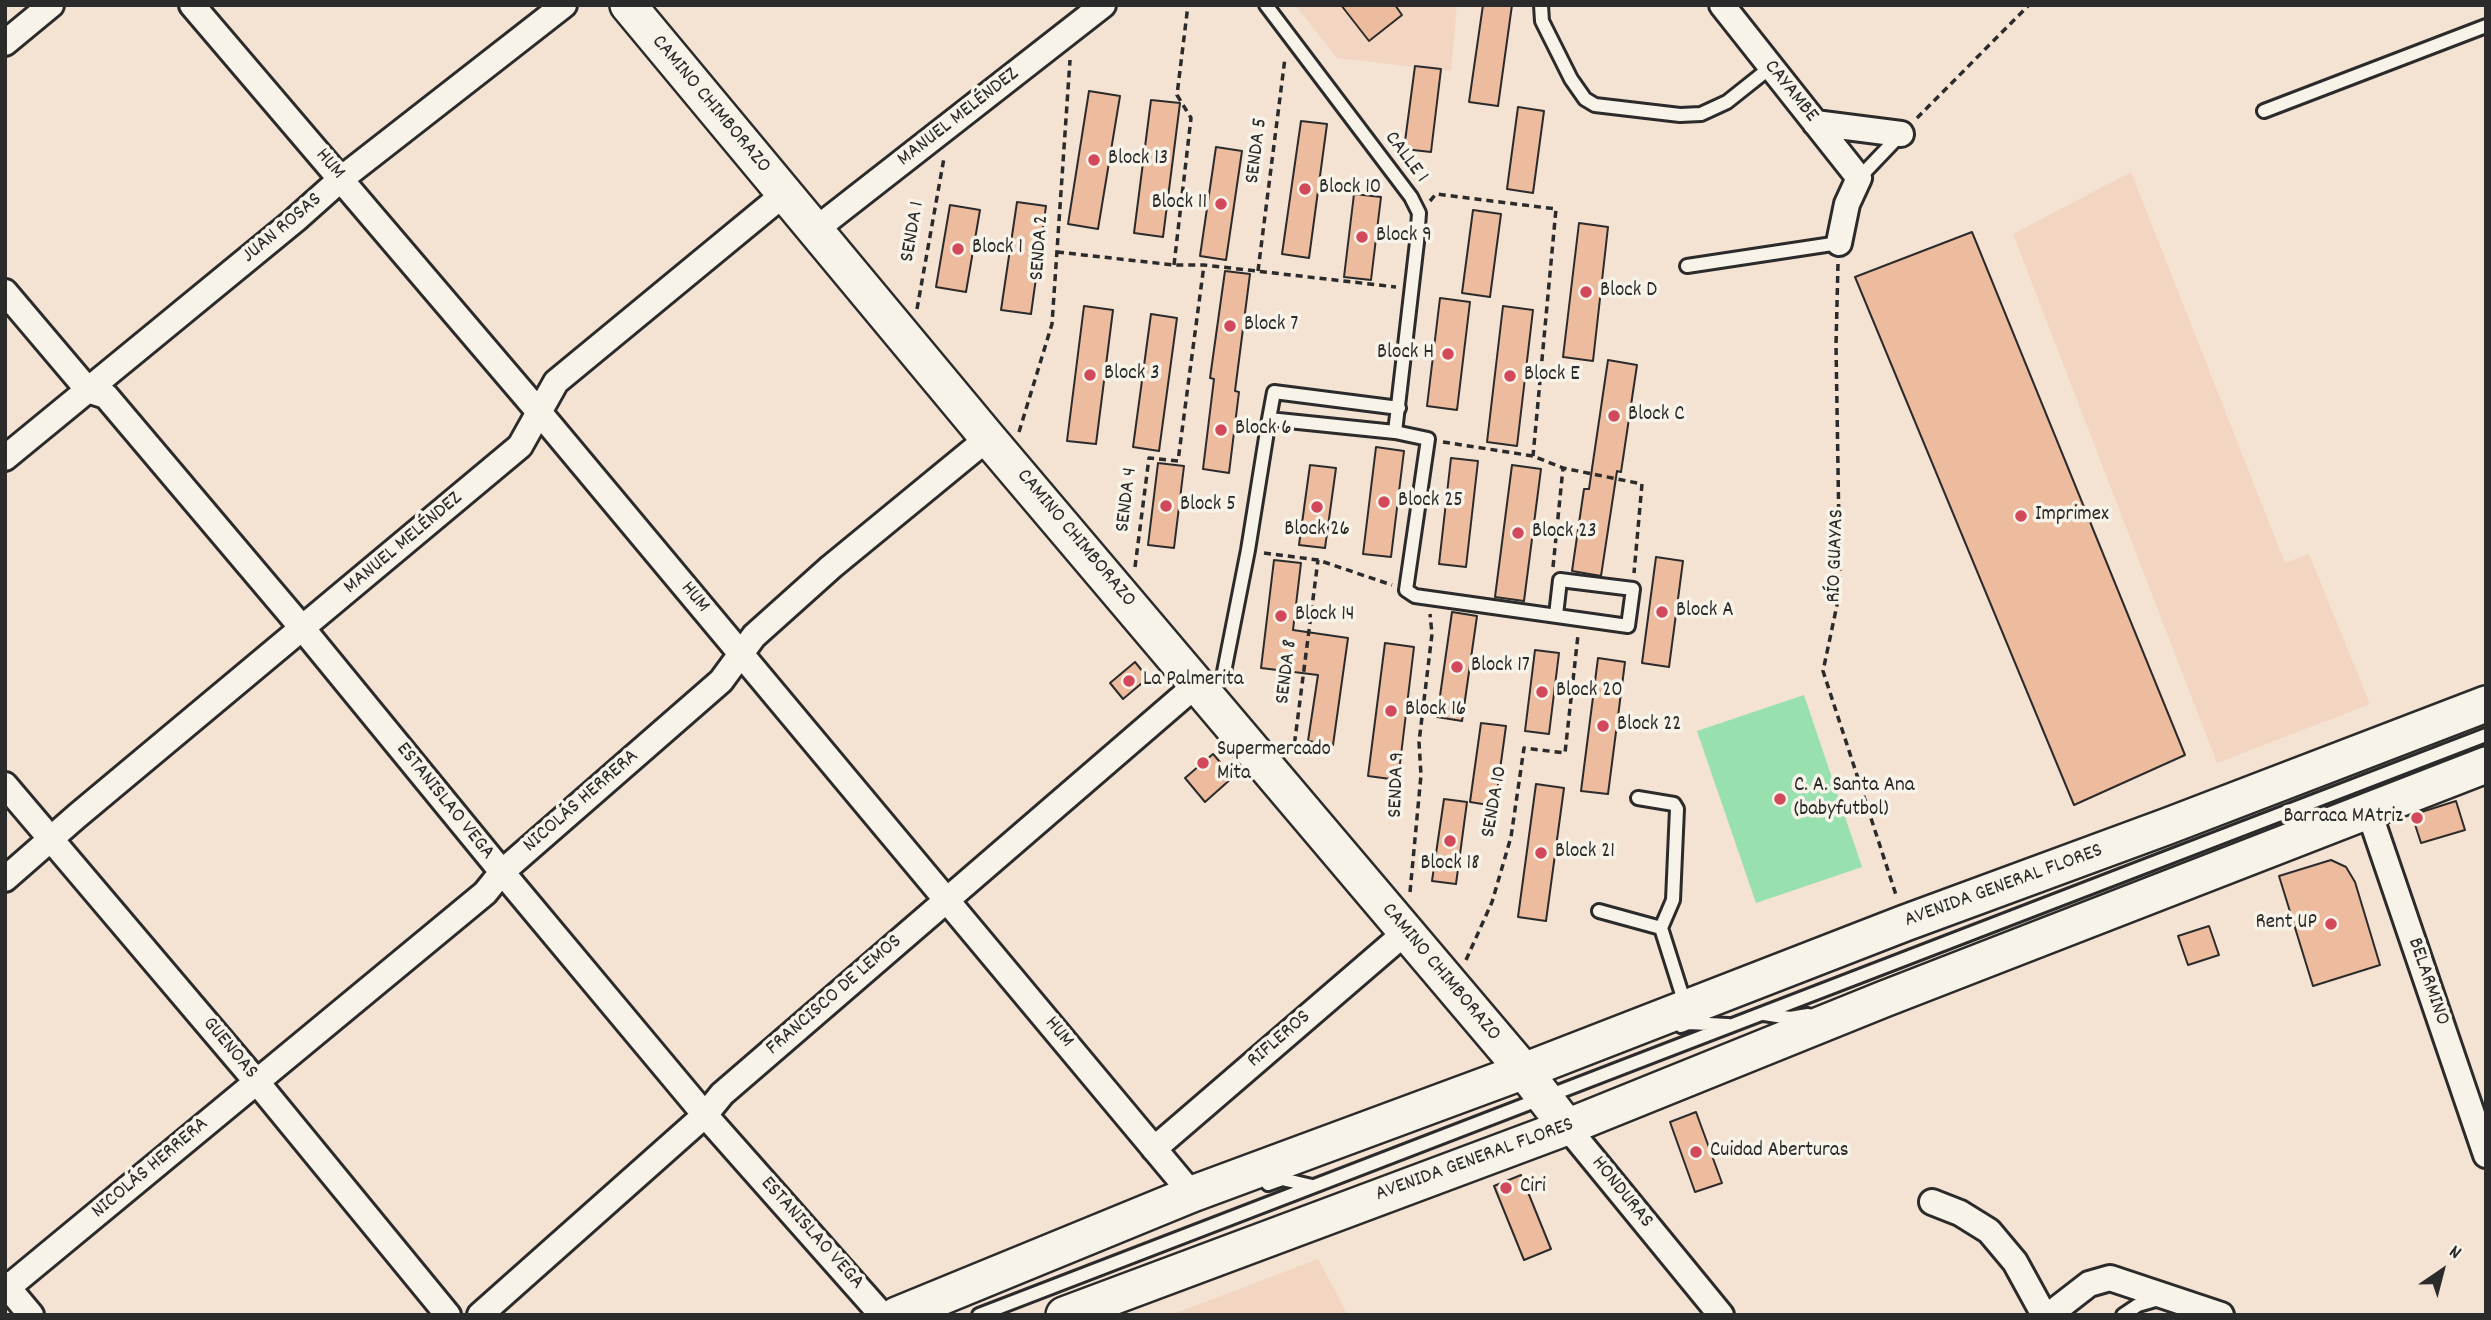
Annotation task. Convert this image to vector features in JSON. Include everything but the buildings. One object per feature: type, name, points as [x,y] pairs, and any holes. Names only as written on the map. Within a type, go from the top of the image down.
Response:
[{"type":"main road","name":"CAMINO CHIMBORAZO","points":[[628,5],[1200,690],[1534,1084]]},
{"type":"main road","name":"AVENIDA GENERAL FLORES","points":[[897,1315],[1203,1199],[1534,1084],[1686,1007],[2486,704]]},
{"type":"main road","name":"AVENIDA GENERAL FLORES","points":[[1064,1315],[1567,1127],[1868,999],[2486,765]]},
{"type":"main road","name":"HONDURAS","points":[[1534,1084],[1567,1127]]},
{"type":"main road","points":[[1265,1240],[1293,1215],[1311,1204],[1510,1128],[1525,1117],[1534,1084]]},
{"type":"street","points":[[5,43],[51,5]]},
{"type":"street","name":"HUM","points":[[192,5],[539,412],[1154,1149],[1203,1199]]},
{"type":"street","name":"JUAN ROSAS","points":[[5,458],[295,220],[341,179],[565,5]]},
{"type":"street","name":"MANUEL MELÉNDEZ","points":[[815,230],[1103,5]]},
{"type":"street","name":"CAYAMBE","points":[[1722,5],[1859,178]]},
{"type":"street","points":[[1815,123],[1901,134]]},
{"type":"street","points":[[1839,243],[1847,204],[1859,178]]},
{"type":"street","name":"MANUEL MELÉNDEZ","points":[[5,879],[520,446],[556,382],[784,194]]},
{"type":"street","name":"ESTANISLAO VEGA","points":[[5,292],[88,390],[106,396],[303,629],[705,1115],[883,1315]]},
{"type":"street","name":"NICOLÁS HERRERA","points":[[6,1287],[485,893],[502,872],[721,681],[754,636],[831,567],[999,450]]},
{"type":"street","name":"FRANCISCO DE LEMOS","points":[[480,1315],[705,1115],[722,1094],[947,899],[1200,690]]},
{"type":"street","name":"GUENOAS","points":[[5,785],[256,1081],[449,1315]]},
{"type":"street","name":"BELARMINO","points":[[2368,809],[2486,1155]]},
{"type":"street","name":"RIFLEROS","points":[[1154,1149],[1406,932]]},
{"type":"street","name":"HONDURAS","points":[[1567,1127],[1721,1315]]},
{"type":"street","points":[[1932,1202],[1960,1213],[1989,1231],[2015,1262],[2047,1315],[2089,1284],[2110,1278],[2221,1315]]},
{"type":"street","points":[[6,1287],[31,1315]]},
{"type":"lane","name":"CALLE 1","points":[[1266,5],[1411,197],[1419,213],[1395,432]]},
{"type":"lane","points":[[1541,5],[1542,21],[1571,79],[1586,99],[1595,105],[1680,115],[1701,114],[1727,102],[1771,67]]},
{"type":"lane","points":[[2264,111],[2486,26]]},
{"type":"lane","points":[[1859,178],[1901,134]]},
{"type":"lane","points":[[1687,266],[1839,243]]},
{"type":"lane","points":[[1200,690],[1223,677],[1248,550],[1274,392],[1399,408]]},
{"type":"lane","points":[[1269,419],[1395,432],[1428,439],[1406,590],[1415,596],[1628,626],[1633,589],[1560,580],[1556,615]]},
{"type":"lane","name":"AVENIDA GENERAL FLORES","points":[[1534,1084],[1732,1026],[2486,735]]},
{"type":"lane","points":[[2368,809],[2370,800],[2393,770]]},
{"type":"lane","points":[[1638,798],[1674,804],[1677,809],[1673,900],[1661,928],[1686,1007]]},
{"type":"lane","points":[[1599,911],[1661,928]]},
{"type":"lane","name":"AVENIDA GENERAL FLORES","points":[[1764,1013],[1790,1017],[1816,1012]]},
{"type":"lane","name":"AVENIDA GENERAL FLORES","points":[[1663,1032],[1689,1023],[1732,1026]]},
{"type":"lane","name":"AVENIDA GENERAL FLORES","points":[[979,1315],[1312,1186],[1567,1067],[1624,1046]]},
{"type":"lane","points":[[1259,1187],[1282,1179],[1312,1186]]},
{"type":"lane","points":[[2123,1315],[2138,1305],[2166,1297]]},
{"type":"path","points":[[1174,265],[1191,118],[1177,95],[1188,5]]},
{"type":"path","points":[[1901,134],[2029,5]]},
{"type":"path","name":"SENDA 2","points":[[999,450],[1052,324],[1072,30]]},
{"type":"path","name":"SENDA 5","points":[[1258,271],[1289,34]]},
{"type":"path","name":"SENDA 1","points":[[910,344],[950,125]]},
{"type":"path","points":[[1419,213],[1436,194],[1556,209],[1533,456]]},
{"type":"path","name":"RÍO GUAYAS","points":[[1839,243],[1836,345],[1840,591],[1823,671],[1905,923]]},
{"type":"path","points":[[1057,252],[1174,265],[1204,265],[1412,289]]},
{"type":"path","name":"SENDA 4","points":[[1130,604],[1149,458],[1178,461],[1204,265]]},
{"type":"path","points":[[1428,439],[1533,456],[1563,468],[1642,484],[1633,589]]},
{"type":"path","points":[[1560,580],[1552,565],[1563,468]]},
{"type":"path","points":[[1248,550],[1318,560],[1406,590]]},
{"type":"path","name":"SENDA 8","points":[[1278,782],[1291,771],[1318,560]]},
{"type":"path","name":"SENDA 9","points":[[1406,932],[1421,775],[1419,741],[1432,634],[1429,598]]},
{"type":"path","name":"SENDA 10","points":[[1450,985],[1467,959],[1492,902],[1511,837],[1524,748],[1565,753],[1579,618]]},
{"type":"shaded area","points":[[1295,5],[1457,5],[1451,71],[1337,58]]},
{"type":"shaded area","points":[[2131,172],[2285,563],[2309,554],[2370,704],[2217,763],[2013,234]]},
{"type":"shaded area","points":[[1318,1259],[1348,1315],[1171,1315]]},
{"type":"green space","name":"C. A. Santa Ana (babyfutbol)","points":[[1804,695],[1862,867],[1756,903],[1697,731]]},
{"type":"place","name":"Block 13","points":[[1094,160]]},
{"type":"place","name":"Block 10","points":[[1305,189]]},
{"type":"place","name":"Block 11","points":[[1221,204]]},
{"type":"place","name":"Block 9","points":[[1362,237]]},
{"type":"place","name":"Block 1","points":[[958,249]]},
{"type":"place","name":"Block D","points":[[1586,292]]},
{"type":"place","name":"Block 7","points":[[1230,326]]},
{"type":"place","name":"Block H","points":[[1448,354]]},
{"type":"place","name":"Block 3","points":[[1090,375]]},
{"type":"place","name":"Block E","points":[[1510,376]]},
{"type":"place","name":"Block C","points":[[1614,416]]},
{"type":"place","name":"Block 6","points":[[1221,430]]},
{"type":"place","name":"Block 25","points":[[1384,502]]},
{"type":"place","name":"Block 5","points":[[1166,506]]},
{"type":"place","name":"Block 26","points":[[1317,507]]},
{"type":"place","name":"Imprimex","points":[[2021,516]]},
{"type":"place","name":"Block 23","points":[[1518,533]]},
{"type":"place","name":"Block A","points":[[1662,612]]},
{"type":"place","name":"Block 14","points":[[1281,616]]},
{"type":"place","name":"Block 17","points":[[1457,667]]},
{"type":"place","name":"La Palmerita","points":[[1129,681]]},
{"type":"place","name":"Block 20","points":[[1542,692]]},
{"type":"place","name":"Block 16","points":[[1391,711]]},
{"type":"place","name":"Block 22","points":[[1603,726]]},
{"type":"place","name":"Supermercado Mita","points":[[1203,763]]},
{"type":"place","name":"C. A. Santa Ana (babyfutbol)","points":[[1780,799]]},
{"type":"place","name":"Barraca MAtriz","points":[[2417,818]]},
{"type":"place","name":"Block 18","points":[[1450,841]]},
{"type":"place","name":"Block 21","points":[[1541,853]]},
{"type":"place","name":"Rent UP","points":[[2331,924]]},
{"type":"place","name":"Cuidad Aberturas","points":[[1696,1152]]},
{"type":"place","name":"Ciri","points":[[1506,1188]]}]
